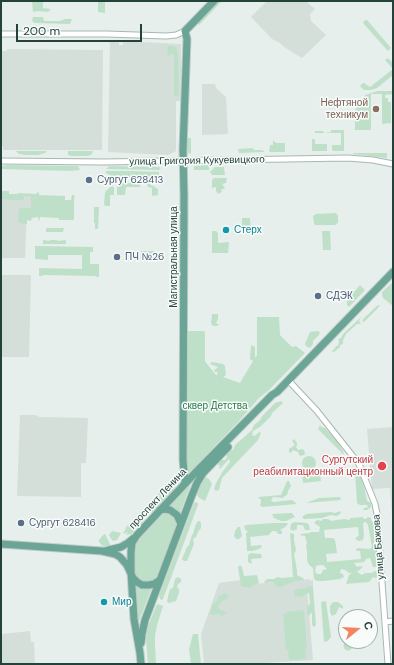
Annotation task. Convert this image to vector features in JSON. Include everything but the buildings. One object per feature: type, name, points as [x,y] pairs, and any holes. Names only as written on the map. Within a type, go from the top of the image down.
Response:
[{"type":"main road","points":[[185,31],[214,1]]},
{"type":"main road","name":"Магистральная улица","points":[[185,31],[187,40],[184,111],[183,460],[186,483]]},
{"type":"main road","name":"проспект Ленина","points":[[140,653],[145,620],[200,477],[275,397],[288,380],[393,272]]},
{"type":"main road","name":"проспект Ленина","points":[[141,664],[134,619],[131,572],[132,543],[137,535],[186,483],[272,395],[278,392]]},
{"type":"main road","points":[[160,510],[170,510],[176,515],[181,524]]},
{"type":"main road","points":[[102,551],[121,547],[137,535]]},
{"type":"main road","points":[[1,544],[102,551],[115,554],[120,557],[136,582],[142,585],[154,584],[160,580]]},
{"type":"street","points":[[1,34],[103,34],[166,36],[176,35],[185,31]]},
{"type":"street","name":"улица Григория Кукуевицкого","points":[[1,161],[96,162],[348,158],[373,160],[393,164]]},
{"type":"street","name":"улица Бажова","points":[[288,380],[317,411],[359,464],[375,504],[388,664]]},
{"type":"street","points":[[385,622],[393,622]]},
{"type":"shaded area","points":[[267,1],[306,1],[315,9],[310,14],[311,21],[326,35],[302,58],[272,39],[251,17]]},
{"type":"shaded area","points":[[110,41],[119,41],[119,45],[123,45],[123,41],[181,44],[181,101],[176,101],[176,151],[168,155],[108,152]]},
{"type":"shaded area","points":[[7,49],[103,50],[102,150],[3,150],[3,146],[1,146],[1,51],[7,51]]},
{"type":"shaded area","points":[[202,84],[215,84],[216,88],[226,97],[228,134],[202,135]]},
{"type":"shaded area","points":[[1,194],[32,194],[32,210],[27,210],[25,258],[1,258]]},
{"type":"shaded area","points":[[1,275],[31,275],[29,357],[1,357]]},
{"type":"shaded area","points":[[20,415],[88,418],[86,463],[81,463],[81,497],[17,496]]},
{"type":"shaded area","name":"Сургутский реабилитационный центр","points":[[393,427],[393,532],[390,488],[372,489],[367,429]]},
{"type":"shaded area","points":[[310,579],[310,581],[313,580],[313,587],[307,588],[313,660],[247,664],[204,664],[201,634],[219,583],[241,580],[242,585]]},
{"type":"shaded area","points":[[30,631],[31,642],[34,642],[35,664],[1,664],[2,634]]},
{"type":"green space","points":[[32,1],[43,1],[43,8],[51,9],[48,12],[33,12]]},
{"type":"green space","points":[[98,1],[105,1],[105,13],[98,12]]},
{"type":"green space","points":[[219,1],[222,1],[199,25],[197,22]]},
{"type":"green space","points":[[33,17],[43,17],[44,21],[72,19],[70,24],[35,23],[32,21]]},
{"type":"green space","points":[[367,20],[391,48],[388,51],[363,23]]},
{"type":"green space","points":[[168,46],[174,46],[178,53],[179,93],[178,96],[175,97],[174,58],[173,53],[168,56]]},
{"type":"green space","points":[[388,58],[393,63],[393,69],[385,60]]},
{"type":"green space","points":[[393,69],[393,75],[377,88],[364,90],[360,86],[364,83],[370,87]]},
{"type":"green space","points":[[378,91],[393,91],[393,94],[385,95],[385,98],[388,98],[388,102],[391,102],[391,123],[382,124],[382,94],[371,94],[371,130],[355,130],[355,110],[365,95]]},
{"type":"green space","points":[[331,130],[344,130],[344,151],[332,150],[332,145],[341,145],[341,133],[324,133],[331,132]]},
{"type":"green space","points":[[315,131],[323,131],[324,133],[315,133]]},
{"type":"green space","points":[[185,138],[191,138],[191,154],[188,153]]},
{"type":"green space","points":[[312,139],[315,139],[315,144],[327,144],[327,151],[312,151]]},
{"type":"green space","points":[[273,140],[276,143],[285,143],[285,152],[269,152],[270,145],[273,145]]},
{"type":"green space","points":[[253,148],[254,150],[261,150],[264,152],[239,153],[238,149]]},
{"type":"green space","points":[[16,151],[47,151],[38,155],[26,155],[19,154]]},
{"type":"green space","points":[[68,151],[93,151],[92,154],[88,156],[73,156],[68,155]]},
{"type":"green space","points":[[387,153],[387,158],[353,154]]},
{"type":"green space","points":[[209,165],[209,170],[194,170],[194,166]]},
{"type":"green space","points":[[1,166],[78,166],[80,170],[1,169]]},
{"type":"green space","points":[[110,166],[161,168],[159,170],[106,169]]},
{"type":"green space","points":[[215,167],[224,167],[225,175],[212,175],[210,172]]},
{"type":"green space","points":[[106,171],[131,171],[130,177],[127,178],[126,181],[121,181],[117,177],[112,177],[106,173]]},
{"type":"green space","points":[[131,171],[159,172],[159,178],[157,179],[151,176],[148,177],[147,181],[135,181],[134,177],[131,176]]},
{"type":"green space","points":[[214,178],[227,178],[226,183],[222,184],[225,188],[218,194],[216,187],[212,188],[212,180]]},
{"type":"green space","points":[[120,183],[140,183],[140,187],[126,187],[125,195],[117,195],[117,187]]},
{"type":"green space","points":[[148,183],[158,189],[158,195],[152,196],[152,188],[148,187]]},
{"type":"green space","points":[[111,186],[114,187],[114,195],[110,195],[110,206],[106,206],[104,205],[105,192]]},
{"type":"green space","points":[[1,191],[9,191],[9,194],[36,194],[38,192],[39,195],[65,196],[65,200],[71,200],[72,195],[74,195],[74,220],[59,220],[59,218],[40,217],[39,222],[38,217],[32,218],[31,221],[27,220],[27,224],[20,223],[18,221],[19,209],[31,208],[31,196],[24,196],[24,200],[15,200],[15,198],[14,200],[1,199]]},
{"type":"green space","points":[[94,207],[99,207],[98,229],[95,229]]},
{"type":"green space","points":[[336,213],[338,216],[338,222],[336,225],[315,225],[313,216],[316,214]]},
{"type":"green space","points":[[242,218],[250,218],[251,231],[242,231]]},
{"type":"green space","points":[[46,228],[64,228],[63,232],[46,232]]},
{"type":"green space","points":[[212,231],[216,231],[218,233],[218,243],[229,242],[228,253],[212,253]]},
{"type":"green space","points":[[322,231],[330,231],[331,250],[323,250]]},
{"type":"green space","points":[[43,240],[66,240],[66,244],[43,244]]},
{"type":"green space","points":[[35,246],[93,247],[93,252],[90,252],[90,264],[99,264],[99,277],[39,276],[39,268],[82,269],[82,255],[48,255],[48,260],[35,259]]},
{"type":"green space","points":[[141,251],[154,251],[154,261],[141,261]]},
{"type":"green space","points":[[393,282],[393,306],[383,298],[382,292]]},
{"type":"green space","points":[[360,285],[365,290],[349,307],[347,305],[347,292],[355,291]]},
{"type":"green space","points":[[378,305],[380,305],[364,322],[362,321],[364,318]]},
{"type":"green space","points":[[212,314],[218,314],[216,323],[219,324],[217,326],[213,326],[211,323]]},
{"type":"green space","name":"сквер Детства","points":[[257,317],[279,317],[280,335],[292,347],[296,346],[305,353],[268,391],[259,398],[190,472],[186,472],[186,332],[204,331],[205,361],[207,364],[216,375],[218,374],[214,370],[218,367],[210,364],[212,362],[223,364],[225,366],[226,375],[223,377],[240,383],[253,361],[250,359],[251,345],[255,347],[255,358],[257,355]]},
{"type":"green space","points":[[361,317],[359,321],[361,324],[357,324],[346,334],[343,344],[332,352],[336,346],[338,346],[338,339],[341,338],[343,334]]},
{"type":"green space","points":[[310,332],[320,332],[319,335],[309,348],[305,344]]},
{"type":"green space","points":[[281,401],[283,403],[272,413],[271,416],[260,427],[253,431],[252,435],[255,436],[259,432],[261,433],[258,440],[222,478],[219,490],[216,491],[214,489],[216,483],[230,462],[229,459],[220,469],[220,465],[217,463],[221,460],[225,460],[227,457],[226,454],[230,450],[233,450],[235,445],[252,430],[254,425],[262,416],[275,403]]},
{"type":"green space","points":[[320,425],[321,427],[325,428],[336,440],[344,455],[318,429]]},
{"type":"green space","points":[[294,439],[297,443],[296,447],[298,450],[304,450],[304,455],[300,456],[298,452],[293,450],[291,453],[289,452],[289,449],[295,445],[292,441]]},
{"type":"green space","points":[[309,456],[314,458],[316,463],[314,468],[309,470],[304,468],[302,463],[304,458]]},
{"type":"green space","points":[[320,472],[321,481],[303,483],[302,474]]},
{"type":"green space","points":[[355,472],[359,472],[362,477],[367,501],[371,503],[371,507],[367,510],[363,510],[364,508],[368,507],[367,505],[360,505],[357,503]]},
{"type":"green space","points":[[199,473],[191,484],[180,513],[169,507],[169,505]]},
{"type":"green space","points":[[206,477],[212,484],[205,501],[198,497],[197,494]]},
{"type":"green space","points":[[287,481],[289,481],[291,486],[287,495],[282,498],[273,497],[271,501],[292,500],[297,504],[262,507],[260,505],[261,500],[258,497],[281,495]]},
{"type":"green space","points":[[173,483],[176,486],[173,491],[153,512],[143,516],[145,520],[131,534],[126,535],[128,532],[123,534],[127,526],[167,484]]},
{"type":"green space","points":[[340,497],[341,500],[306,503],[319,498]]},
{"type":"green space","points":[[196,502],[198,505],[162,600],[160,599],[159,595],[194,503]]},
{"type":"green space","points":[[340,511],[341,513],[337,516],[331,515],[322,518],[304,519],[302,517],[306,514],[335,513]]},
{"type":"green space","points":[[165,513],[176,519],[177,523],[175,530],[157,576],[152,582],[144,582],[137,579],[135,574],[135,545],[137,540],[162,514]]},
{"type":"green space","points":[[292,513],[295,517],[286,521],[281,521],[274,518],[272,514]]},
{"type":"green space","points":[[363,517],[366,519],[368,517],[371,518],[374,524],[374,542],[376,548],[377,566],[373,567],[370,558],[366,559],[364,562],[354,563],[357,567],[363,567],[357,572],[362,575],[365,573],[372,573],[377,570],[378,576],[376,578],[373,577],[369,582],[346,584],[349,575],[352,573],[341,569],[340,573],[343,574],[344,577],[340,579],[317,581],[314,579],[313,568],[309,565],[307,560],[307,543],[305,536],[300,535],[310,532],[319,532],[320,527],[314,523],[317,520],[349,520],[351,518]],"holes":[[[366,522],[368,525],[372,547],[370,549],[357,548],[356,551],[360,551],[361,559],[327,562],[326,554],[337,553],[335,540],[333,538],[325,538],[324,530],[358,527],[359,535],[355,539],[359,541],[363,540],[363,523]],[[323,565],[327,569],[323,570],[321,574],[317,574],[315,571],[316,566]]]},
{"type":"green space","points":[[198,521],[200,521],[201,528],[196,537],[193,539],[194,544],[187,561],[182,560],[189,545]]},
{"type":"green space","points":[[294,522],[307,523],[310,530],[305,530],[303,525],[297,525],[297,529],[293,531],[290,529],[291,524]]},
{"type":"green space","points":[[273,523],[288,524],[280,530],[282,531],[282,534],[272,531],[269,535],[250,537],[251,546],[262,545],[261,548],[256,550],[247,551],[246,533],[248,532],[244,526]]},
{"type":"green space","points":[[238,527],[240,527],[242,536],[239,539],[236,539],[234,536]]},
{"type":"green space","points":[[112,531],[121,533],[117,540],[113,541],[109,535]]},
{"type":"green space","points":[[290,533],[294,534],[296,550],[294,555],[297,575],[304,580],[295,581],[281,587],[277,587],[273,582],[265,583],[264,582],[267,579],[274,579],[277,577],[293,577]]},
{"type":"green space","points":[[105,534],[111,546],[103,546],[99,542]]},
{"type":"green space","points":[[251,553],[261,554],[262,558],[251,559],[252,564],[248,562],[248,555]]},
{"type":"green space","points":[[240,565],[244,576],[257,575],[259,583],[250,588],[241,586],[238,567]]},
{"type":"green space","points":[[178,577],[181,579],[181,582],[177,587],[179,589],[179,593],[176,601],[169,603],[167,602],[170,589],[173,588],[175,579]]},
{"type":"green space","points":[[308,586],[313,587],[316,625],[314,627],[312,625],[312,613],[309,616],[307,613],[307,606],[310,604],[309,593],[301,597],[295,596],[294,591],[307,588]]},
{"type":"green space","points":[[135,587],[151,590],[138,624]]},
{"type":"green space","points":[[222,594],[228,595],[227,599],[220,603],[218,607],[226,613],[221,616],[219,614],[211,615],[210,613],[213,604],[217,601],[218,596],[221,596]]},
{"type":"green space","points":[[326,601],[331,637],[328,641],[324,642],[321,602]]},
{"type":"green space","points":[[333,602],[338,602],[343,606],[343,609],[339,607],[336,614],[332,616],[330,606]]},
{"type":"green space","points":[[158,604],[163,606],[155,636],[156,664],[148,664],[146,638],[148,626]]},
{"type":"green space","points":[[304,610],[307,649],[305,649],[306,659],[289,660],[288,650],[286,650],[283,615],[287,612]]},
{"type":"green space","points":[[193,634],[198,634],[201,664],[191,664],[189,649]]},
{"type":"place","name":"Нефтяной техникум","points":[[376,109]]},
{"type":"place","name":"Сургут 628413","points":[[89,180]]},
{"type":"place","name":"Стерх","points":[[226,230]]},
{"type":"place","name":"ПЧ №26","points":[[117,257]]},
{"type":"place","name":"СДЭК","points":[[318,296]]},
{"type":"place","name":"Сургутский реабилитационный центр","points":[[382,466]]},
{"type":"place","name":"Сургут 628416","points":[[21,523]]},
{"type":"place","name":"Мир","points":[[104,602]]}]
